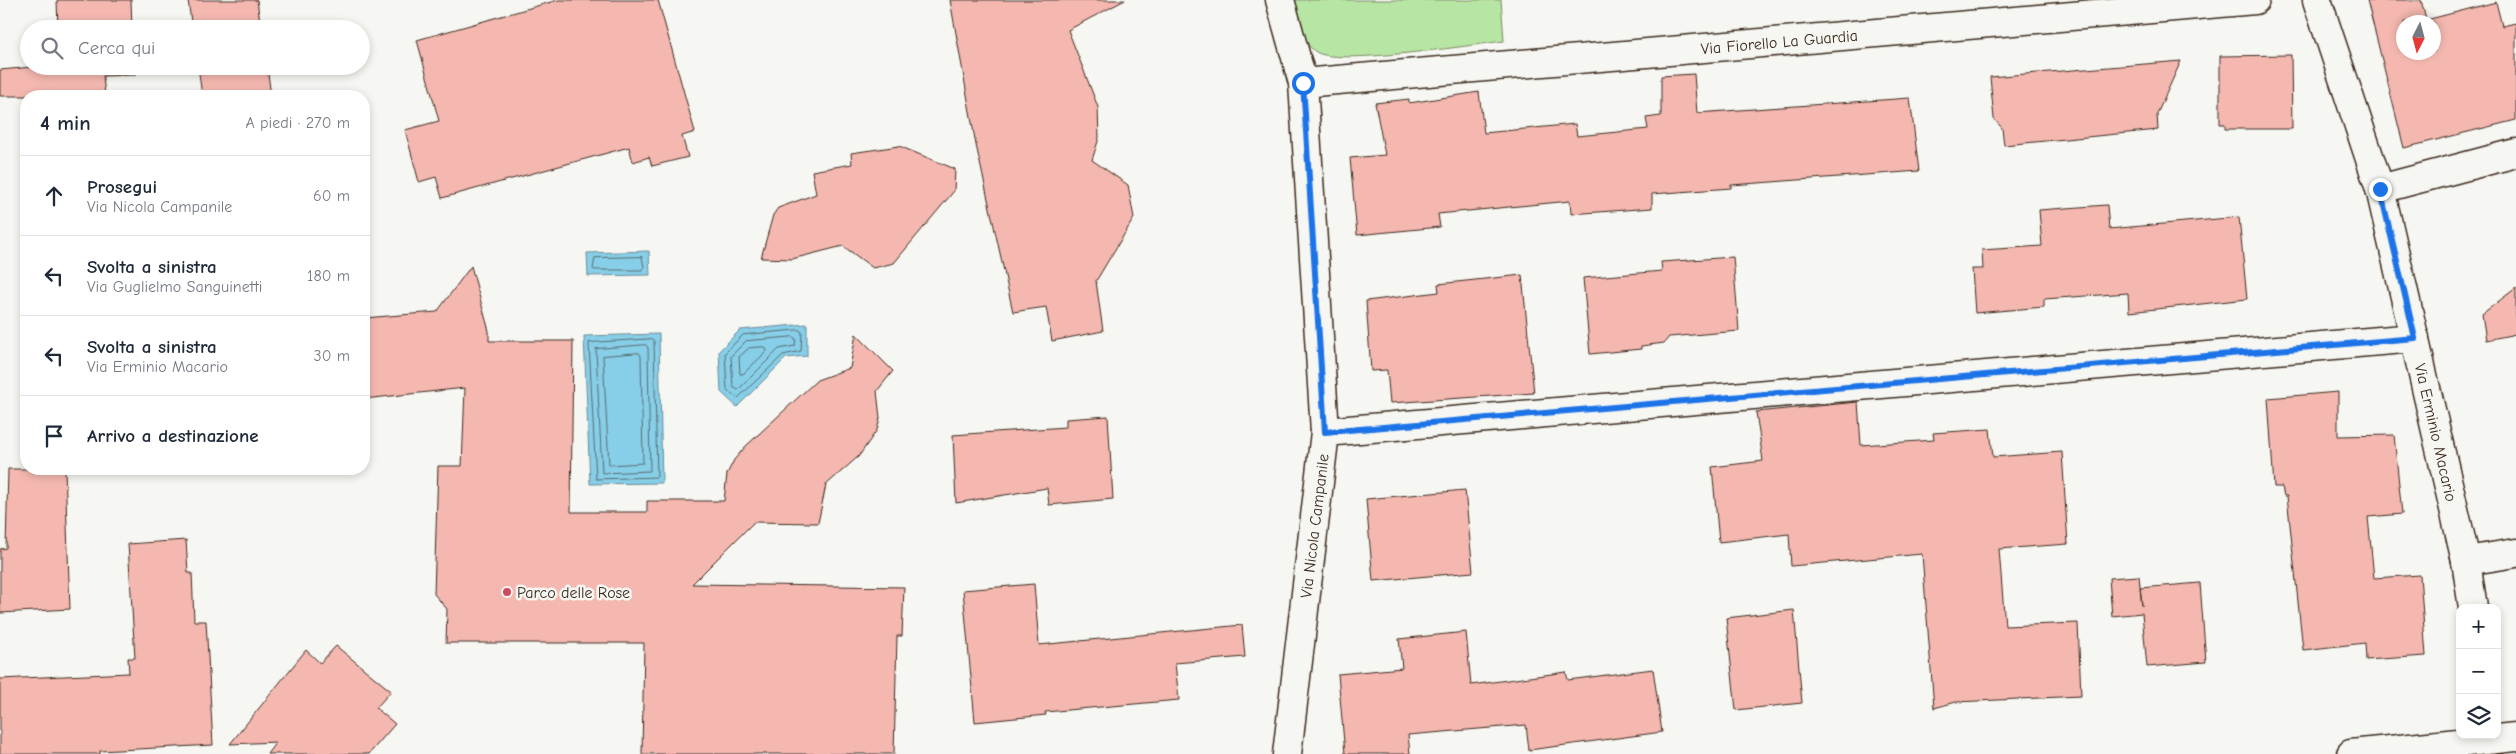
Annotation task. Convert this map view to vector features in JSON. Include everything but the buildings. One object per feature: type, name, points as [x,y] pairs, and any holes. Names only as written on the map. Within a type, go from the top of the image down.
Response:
[{"type":"street","name":"Via Nicola Campanile","points":[[1280,0],[1303,83],[1325,432],[1287,754]]},
{"type":"street","name":"Via Fiorello La Guardia","points":[[1303,83],[2254,0]]},
{"type":"street","name":"Via Erminio Macario","points":[[2317,0],[2380,189],[2466,561],[2472,604]]},
{"type":"street","points":[[2380,189],[2516,153]]},
{"type":"street","points":[[1325,432],[2415,338]]},
{"type":"street","points":[[2466,561],[2516,553]]},
{"type":"street","points":[[2501,738],[2516,737]]},
{"type":"street","points":[[2351,754],[2478,739]]},
{"type":"green space","points":[[1292,0],[1501,0],[1504,41],[1379,56],[1332,56],[1318,53],[1307,43],[1300,30]]},
{"type":"water","points":[[649,251],[650,275],[588,276],[587,253]]},
{"type":"water","points":[[807,324],[807,356],[786,358],[737,407],[721,392],[719,351],[740,330]]},
{"type":"water","points":[[659,334],[662,483],[590,484],[584,336]]},
{"type":"place","name":"Parco delle Rose","points":[[507,592]]},
{"type":"route","points":[[1303,83],[1325,432],[2415,338],[2380,189]]}]
